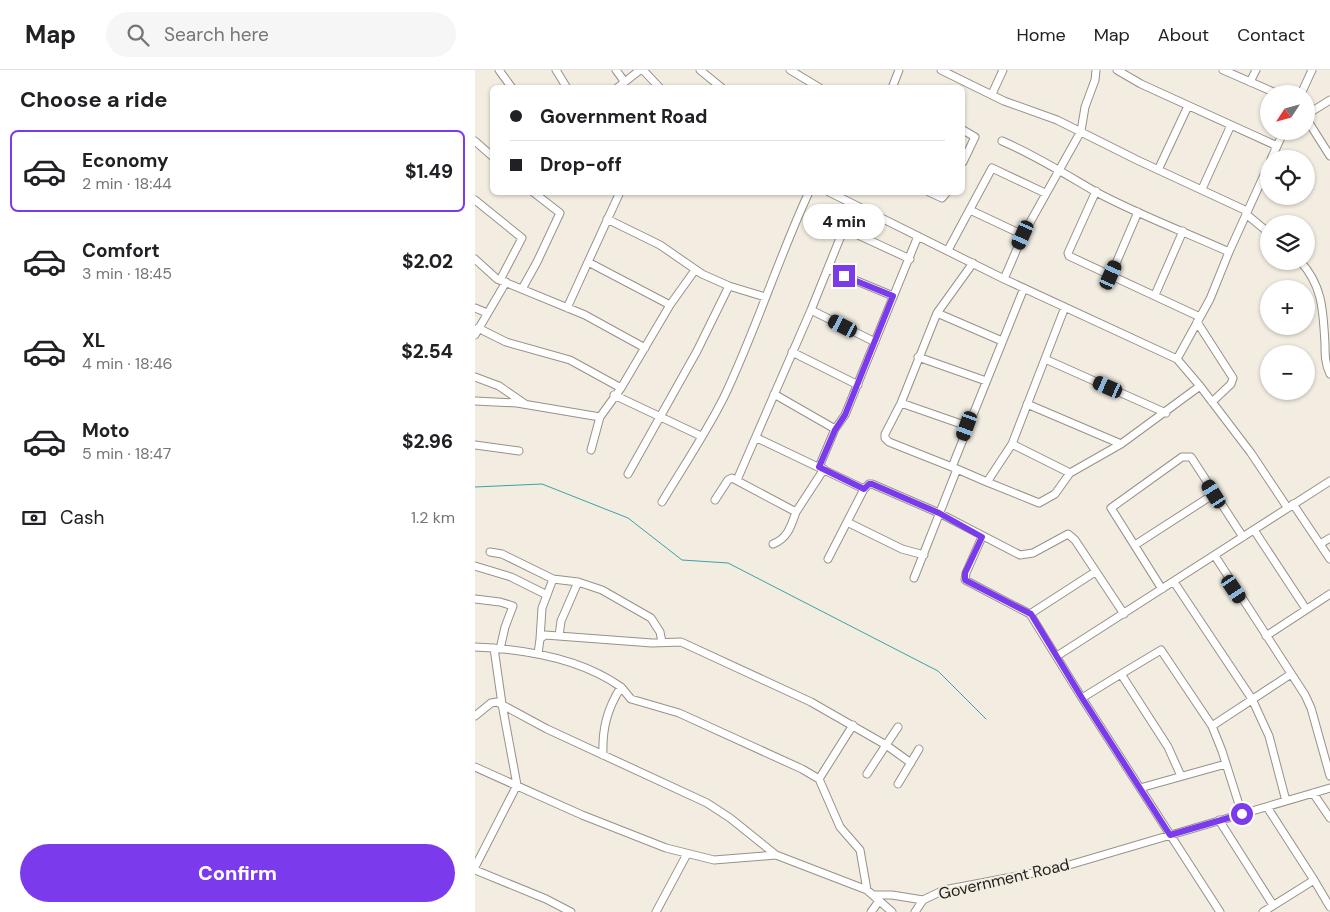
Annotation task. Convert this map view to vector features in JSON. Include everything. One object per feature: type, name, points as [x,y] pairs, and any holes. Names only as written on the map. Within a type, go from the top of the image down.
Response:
[{"type":"street","points":[[499,70],[510,85]]},
{"type":"street","points":[[556,70],[565,85]]},
{"type":"street","points":[[616,70],[624,81]]},
{"type":"street","points":[[620,85],[642,70],[657,85]]},
{"type":"street","points":[[700,70],[718,85]]},
{"type":"street","points":[[790,70],[815,85]]},
{"type":"street","points":[[893,85],[899,70]]},
{"type":"street","points":[[941,70],[951,72],[992,94],[1081,131],[1247,212],[1260,224]]},
{"type":"street","points":[[992,94],[1003,70]]},
{"type":"street","points":[[1004,279],[1023,235],[1081,131],[1085,107],[1095,80],[1096,70]]},
{"type":"street","points":[[1117,70],[1188,106],[1277,146]]},
{"type":"street","points":[[1223,70],[1260,86]]},
{"type":"street","points":[[1250,82],[1256,70]]},
{"type":"street","points":[[1305,85],[1312,70]]},
{"type":"street","points":[[1315,111],[1330,100]]},
{"type":"street","points":[[1158,170],[1188,106]]},
{"type":"street","points":[[1202,190],[1231,125]]},
{"type":"street","points":[[965,131],[975,137],[965,158]]},
{"type":"street","points":[[1315,131],[1330,154]]},
{"type":"street","points":[[1275,150],[1280,140]]},
{"type":"street","points":[[1002,141],[1059,169],[1096,192],[1229,252]]},
{"type":"street","points":[[475,142],[490,154]]},
{"type":"street","points":[[949,250],[992,168],[1045,193]]},
{"type":"street","points":[[1177,359],[1217,285],[1229,252],[1260,184]]},
{"type":"street","points":[[1096,192],[1069,254],[1155,295],[1198,320],[1233,378],[1231,384],[1212,402]]},
{"type":"street","points":[[522,289],[560,213],[537,195]]},
{"type":"street","points":[[567,308],[619,195]]},
{"type":"street","points":[[662,502],[724,398],[808,195]]},
{"type":"street","points":[[840,195],[853,206],[949,250],[1004,279],[1177,359],[1201,386],[1330,559]]},
{"type":"street","points":[[475,200],[522,238],[477,332],[570,360],[621,388]]},
{"type":"street","points":[[737,480],[757,438],[853,206]]},
{"type":"street","points":[[970,210],[1023,235]]},
{"type":"street","points":[[1111,275],[1139,212]]},
{"type":"street","points":[[607,219],[660,245],[695,270],[729,286],[765,297]]},
{"type":"street","points":[[845,229],[910,259]]},
{"type":"street","points":[[1155,295],[1183,231]]},
{"type":"street","points":[[773,544],[787,534],[796,512],[822,468],[835,430],[845,415],[918,236]]},
{"type":"street","points":[[475,259],[490,274],[503,281],[596,320],[645,348]]},
{"type":"street","points":[[588,262],[670,306]]},
{"type":"street","points":[[973,264],[937,313],[901,403],[885,434],[885,438],[1039,503],[1055,494],[1070,473],[1121,444],[1201,386]]},
{"type":"street","points":[[828,269],[893,296]]},
{"type":"street","points":[[591,450],[599,417],[621,388],[670,306],[695,270]]},
{"type":"street","points":[[1307,270],[1314,278],[1322,298],[1326,360],[1330,374]]},
{"type":"street","points":[[628,474],[660,418],[729,286]]},
{"type":"street","points":[[913,578],[924,555],[939,513],[967,426],[1024,288]]},
{"type":"street","points":[[987,482],[1012,444],[1065,307]]},
{"type":"street","points":[[475,308],[487,313]]},
{"type":"street","points":[[811,310],[875,342]]},
{"type":"street","points":[[937,313],[1002,341]]},
{"type":"street","points":[[792,352],[858,384]]},
{"type":"street","points":[[918,357],[986,381]]},
{"type":"street","points":[[1045,359],[1166,413]]},
{"type":"street","points":[[475,376],[503,388],[525,404]]},
{"type":"street","points":[[774,394],[835,430]]},
{"type":"street","points":[[614,395],[701,436]]},
{"type":"street","points":[[475,401],[525,404],[599,417]]},
{"type":"street","points":[[901,403],[967,426]]},
{"type":"street","points":[[1027,404],[1121,444]]},
{"type":"street","points":[[757,438],[864,489]]},
{"type":"street","points":[[475,444],[519,451]]},
{"type":"street","points":[[1012,444],[1070,473]]},
{"type":"street","points":[[1162,589],[1111,508],[1183,457],[1191,457],[1243,537]]},
{"type":"street","points":[[715,500],[729,479],[737,480],[796,512]]},
{"type":"street","points":[[1057,656],[1330,481]]},
{"type":"street","points":[[828,559],[864,489],[869,484],[872,484],[939,513],[1015,554],[1025,555],[1033,553],[1068,534],[1075,540],[1124,614]]},
{"type":"street","points":[[1135,545],[1214,494]]},
{"type":"street","points":[[847,522],[902,550],[924,555]]},
{"type":"street","points":[[1254,530],[1306,610]]},
{"type":"street","points":[[982,537],[965,573],[965,580],[1031,614],[1082,698],[1220,912]]},
{"type":"street","points":[[1320,544],[1330,538]]},
{"type":"street","points":[[490,552],[503,554],[553,579],[578,582],[602,590],[651,618],[660,632],[662,642]]},
{"type":"street","points":[[1215,556],[1311,708],[1330,776]]},
{"type":"street","points":[[475,566],[511,577],[547,594]]},
{"type":"street","points":[[1031,614],[1095,572]]},
{"type":"street","points":[[538,654],[542,608],[553,579]]},
{"type":"street","points":[[559,636],[561,621],[578,582]]},
{"type":"street","points":[[1174,582],[1252,699],[1269,736],[1286,801]]},
{"type":"street","points":[[1266,636],[1330,594]]},
{"type":"street","points":[[475,599],[500,602],[513,606],[497,648],[502,704],[517,785],[475,868],[571,912]]},
{"type":"street","points":[[540,639],[545,636],[559,636],[681,642],[774,683],[853,725],[911,762]]},
{"type":"street","points":[[475,647],[538,654],[606,676],[621,687],[631,699],[679,713],[819,779],[840,827],[860,850],[867,890]]},
{"type":"street","points":[[1082,698],[1161,650],[1211,726],[1226,764],[1242,814]]},
{"type":"street","points":[[1121,674],[1168,747],[1181,776]]},
{"type":"street","points":[[1211,726],[1291,674]]},
{"type":"street","points":[[603,755],[602,737],[607,713],[621,687]]},
{"type":"street","points":[[475,716],[494,702],[502,704],[603,755],[707,803],[730,818],[776,855],[867,890],[892,912]]},
{"type":"street","points":[[819,779],[853,725]]},
{"type":"street","points":[[867,774],[898,727]]},
{"type":"street","points":[[898,784],[919,749]]},
{"type":"street","points":[[1140,788],[1226,764]]},
{"type":"street","points":[[475,767],[630,835],[687,854],[726,860],[776,855]]},
{"type":"street","name":"Government Road","points":[[915,912],[923,900],[956,887],[1059,868],[1330,788]]},
{"type":"street","points":[[1313,793],[1330,818]]},
{"type":"street","points":[[1267,807],[1330,907]]},
{"type":"street","points":[[1219,820],[1273,905]]},
{"type":"street","points":[[656,912],[687,854]]},
{"type":"street","points":[[1263,912],[1313,880]]},
{"type":"street","points":[[876,898],[892,895],[923,900]]},
{"type":"street","points":[[871,912],[876,898]]},
{"type":"waterway","points":[[475,487],[542,484],[628,518],[682,560],[728,563],[938,671],[986,719]]},
{"type":"route","points":[[844,276],[893,296],[845,415],[835,430],[819,467],[864,489],[867,485],[872,484],[939,513],[982,537],[965,573],[965,580],[1031,614],[1065,672],[1170,835],[1242,814]]}]
